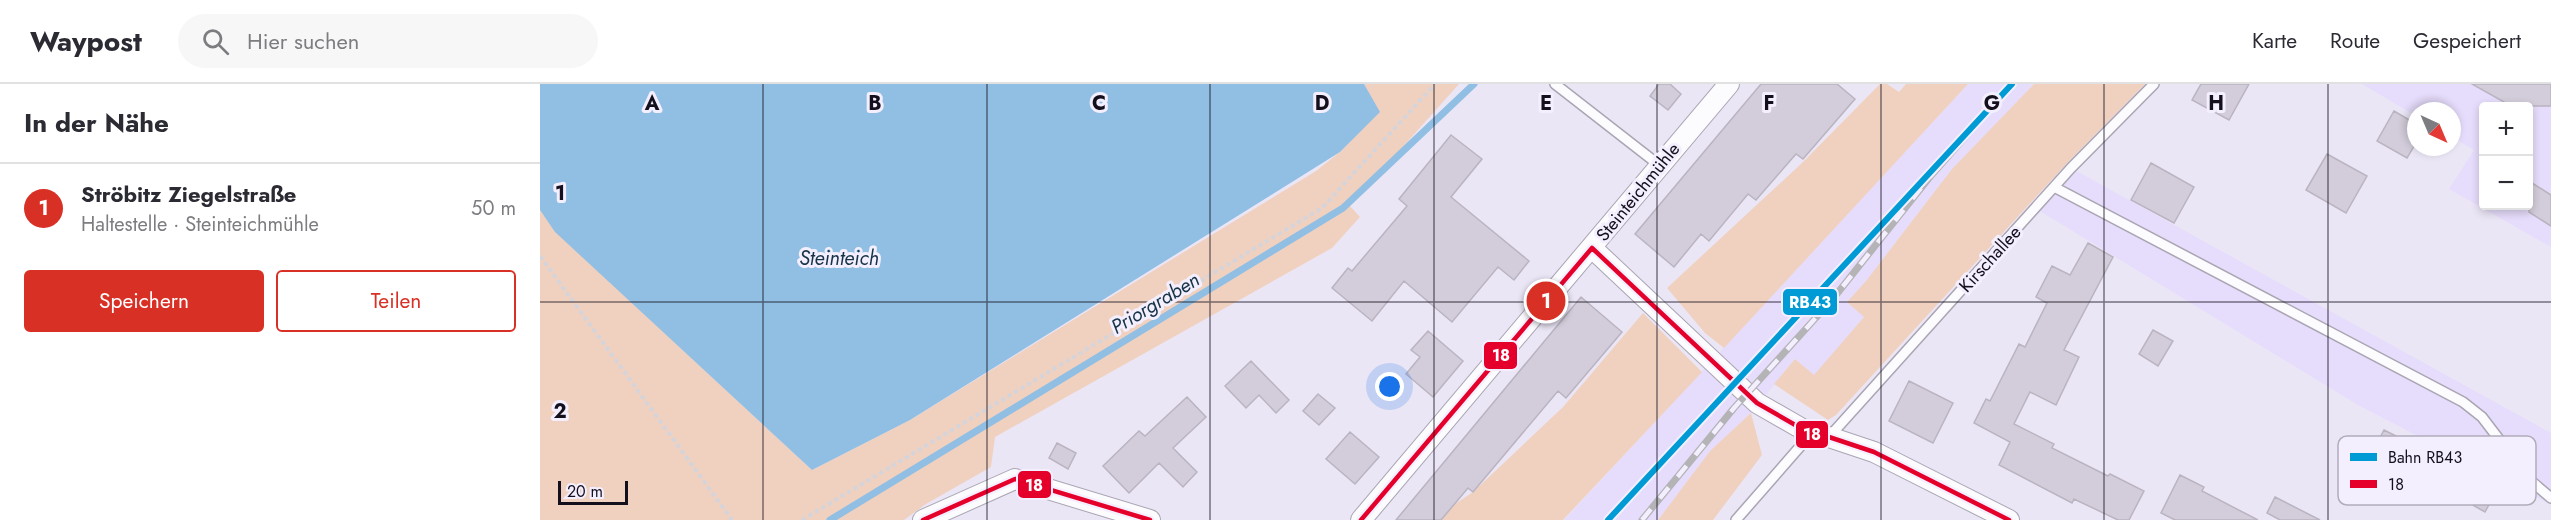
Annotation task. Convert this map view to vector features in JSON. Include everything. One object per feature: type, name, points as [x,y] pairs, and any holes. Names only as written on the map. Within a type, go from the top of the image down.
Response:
[{"type":"street","name":"Steinteichmühle","points":[[1360,520],[1729,84]]},
{"type":"street","points":[[1592,248],[1757,403],[1820,436],[1874,453],[2009,520]]},
{"type":"street","points":[[923,520],[1015,478],[1150,520]]},
{"type":"lane","points":[[1555,84],[1659,165]]},
{"type":"lane","name":"Kirschallee","points":[[1736,520],[1820,436],[2154,84]]},
{"type":"lane","points":[[2054,187],[2463,402],[2482,417],[2496,436]]},
{"type":"lane","points":[[2536,485],[2551,498]]},
{"type":"path","points":[[802,520],[1322,208],[1435,84]]},
{"type":"path","points":[[540,256],[732,520]]},
{"type":"shaded area","points":[[1364,84],[1459,84],[1350,206],[1360,217],[1332,248],[995,437],[991,467],[926,504],[904,520],[540,520],[540,210],[556,232],[812,470],[910,420],[1316,171],[1340,152],[1379,112]]},
{"type":"shaded area","points":[[1880,84],[1887,84],[1899,92],[1906,84],[1968,84],[1724,348],[1705,333],[1667,288],[1802,163]]},
{"type":"shaded area","points":[[1968,84],[2034,84],[1952,169],[1866,281],[1847,302],[1864,317],[1814,376],[1795,359],[1751,413],[1710,451],[1658,520],[1564,520]]},
{"type":"shaded area","points":[[2034,84],[2145,84],[2068,162],[1836,415],[1828,420],[1774,384],[1795,359],[1814,375],[1864,317],[1847,302],[1866,281],[1952,169]]},
{"type":"shaded area","points":[[2362,84],[2551,84],[2551,247],[2486,210],[2533,210],[2533,102],[2479,102],[2479,206],[2449,189],[2474,150],[2461,142],[2461,102],[2407,102],[2407,111]]},
{"type":"shaded area","points":[[2071,168],[2551,433],[2551,505],[2536,497],[2536,436],[2418,436],[2358,405],[2035,208]]},
{"type":"shaded area","points":[[1643,313],[1702,372],[1563,520],[1441,520],[1452,506],[1473,492],[1563,407]]},
{"type":"shaded area","points":[[1751,413],[1762,455],[1713,520],[1658,520],[1710,451]]},
{"type":"water","name":"Steinteich","points":[[540,84],[1364,84],[1380,112],[1340,152],[910,420],[812,470],[555,232],[540,210]]},
{"type":"building","points":[[1659,84],[1670,84],[1681,94],[1668,110],[1650,96]]},
{"type":"building","points":[[1761,84],[1837,84],[1855,99],[1803,159],[1796,154],[1756,200],[1748,194],[1709,241],[1701,234],[1674,267],[1635,234]]},
{"type":"building","points":[[2201,84],[2249,84],[2229,120],[2192,100]]},
{"type":"building","points":[[2472,84],[2551,84],[2551,106],[2533,106],[2533,102],[2504,102]]},
{"type":"building","points":[[2394,111],[2407,119],[2407,158],[2377,141]]},
{"type":"building","points":[[1451,135],[1482,159],[1451,197],[1529,261],[1514,280],[1498,267],[1452,322],[1404,281],[1372,321],[1332,288],[1348,268],[1352,271],[1407,206],[1399,199]]},
{"type":"building","points":[[2327,154],[2367,176],[2346,213],[2306,190]]},
{"type":"building","points":[[2151,163],[2194,187],[2174,223],[2131,200]]},
{"type":"building","points":[[2533,184],[2551,195],[2551,226],[2529,212],[2533,210]]},
{"type":"building","points":[[2088,243],[2113,257],[2064,350],[2079,357],[2056,405],[2030,392],[2014,424],[2054,444],[2052,448],[2144,491],[2129,520],[2118,520],[2074,499],[2072,503],[1999,465],[2010,442],[1974,423],[1986,399],[1990,401],[2019,344],[2025,347],[2047,303],[2036,297],[2052,266],[2070,275]]},
{"type":"building","points":[[1581,297],[1622,332],[1566,398],[1558,391],[1473,492],[1468,488],[1441,520],[1396,520]]},
{"type":"building","points":[[2153,330],[2173,341],[2158,366],[2139,354]]},
{"type":"building","points":[[1428,331],[1463,361],[1433,397],[1406,374],[1420,357],[1411,350]]},
{"type":"building","points":[[1251,361],[1289,400],[1276,413],[1259,395],[1246,408],[1225,386]]},
{"type":"building","points":[[1909,381],[1953,403],[1933,443],[1889,421]]},
{"type":"building","points":[[1318,394],[1335,408],[1319,425],[1303,411]]},
{"type":"building","points":[[1187,397],[1206,417],[1173,448],[1197,472],[1183,487],[1159,463],[1129,493],[1103,466],[1139,431],[1145,436]]},
{"type":"building","points":[[2384,430],[2396,436],[2381,436]]},
{"type":"building","points":[[1350,432],[1379,457],[1355,484],[1326,459]]},
{"type":"building","points":[[1057,443],[1076,453],[1068,469],[1049,458]]},
{"type":"building","points":[[2180,475],[2204,487],[2202,491],[2258,520],[2175,520],[2161,513]]},
{"type":"building","points":[[2275,497],[2320,520],[2280,520],[2267,513]]},
{"type":"building","points":[[2473,505],[2489,505],[2485,512]]},
{"type":"waterway","name":"Priorgraben","points":[[830,520],[1343,208],[1474,84]]},
{"type":"railway","points":[[1642,520],[1734,408],[1832,300],[1929,178],[1996,102]]},
{"type":"rail line","name":"RB43","points":[[1608,520],[2012,84]]},
{"type":"transit line","name":"18","points":[[1361,520],[1592,248],[1757,403],[1811,434],[1829,437],[1874,452],[2009,520]]},
{"type":"transit line","name":"18","points":[[923,520],[1015,479],[1150,520]]},
{"type":"place","name":"Ströbitz Ziegelstraße","points":[[1546,301]]}]
